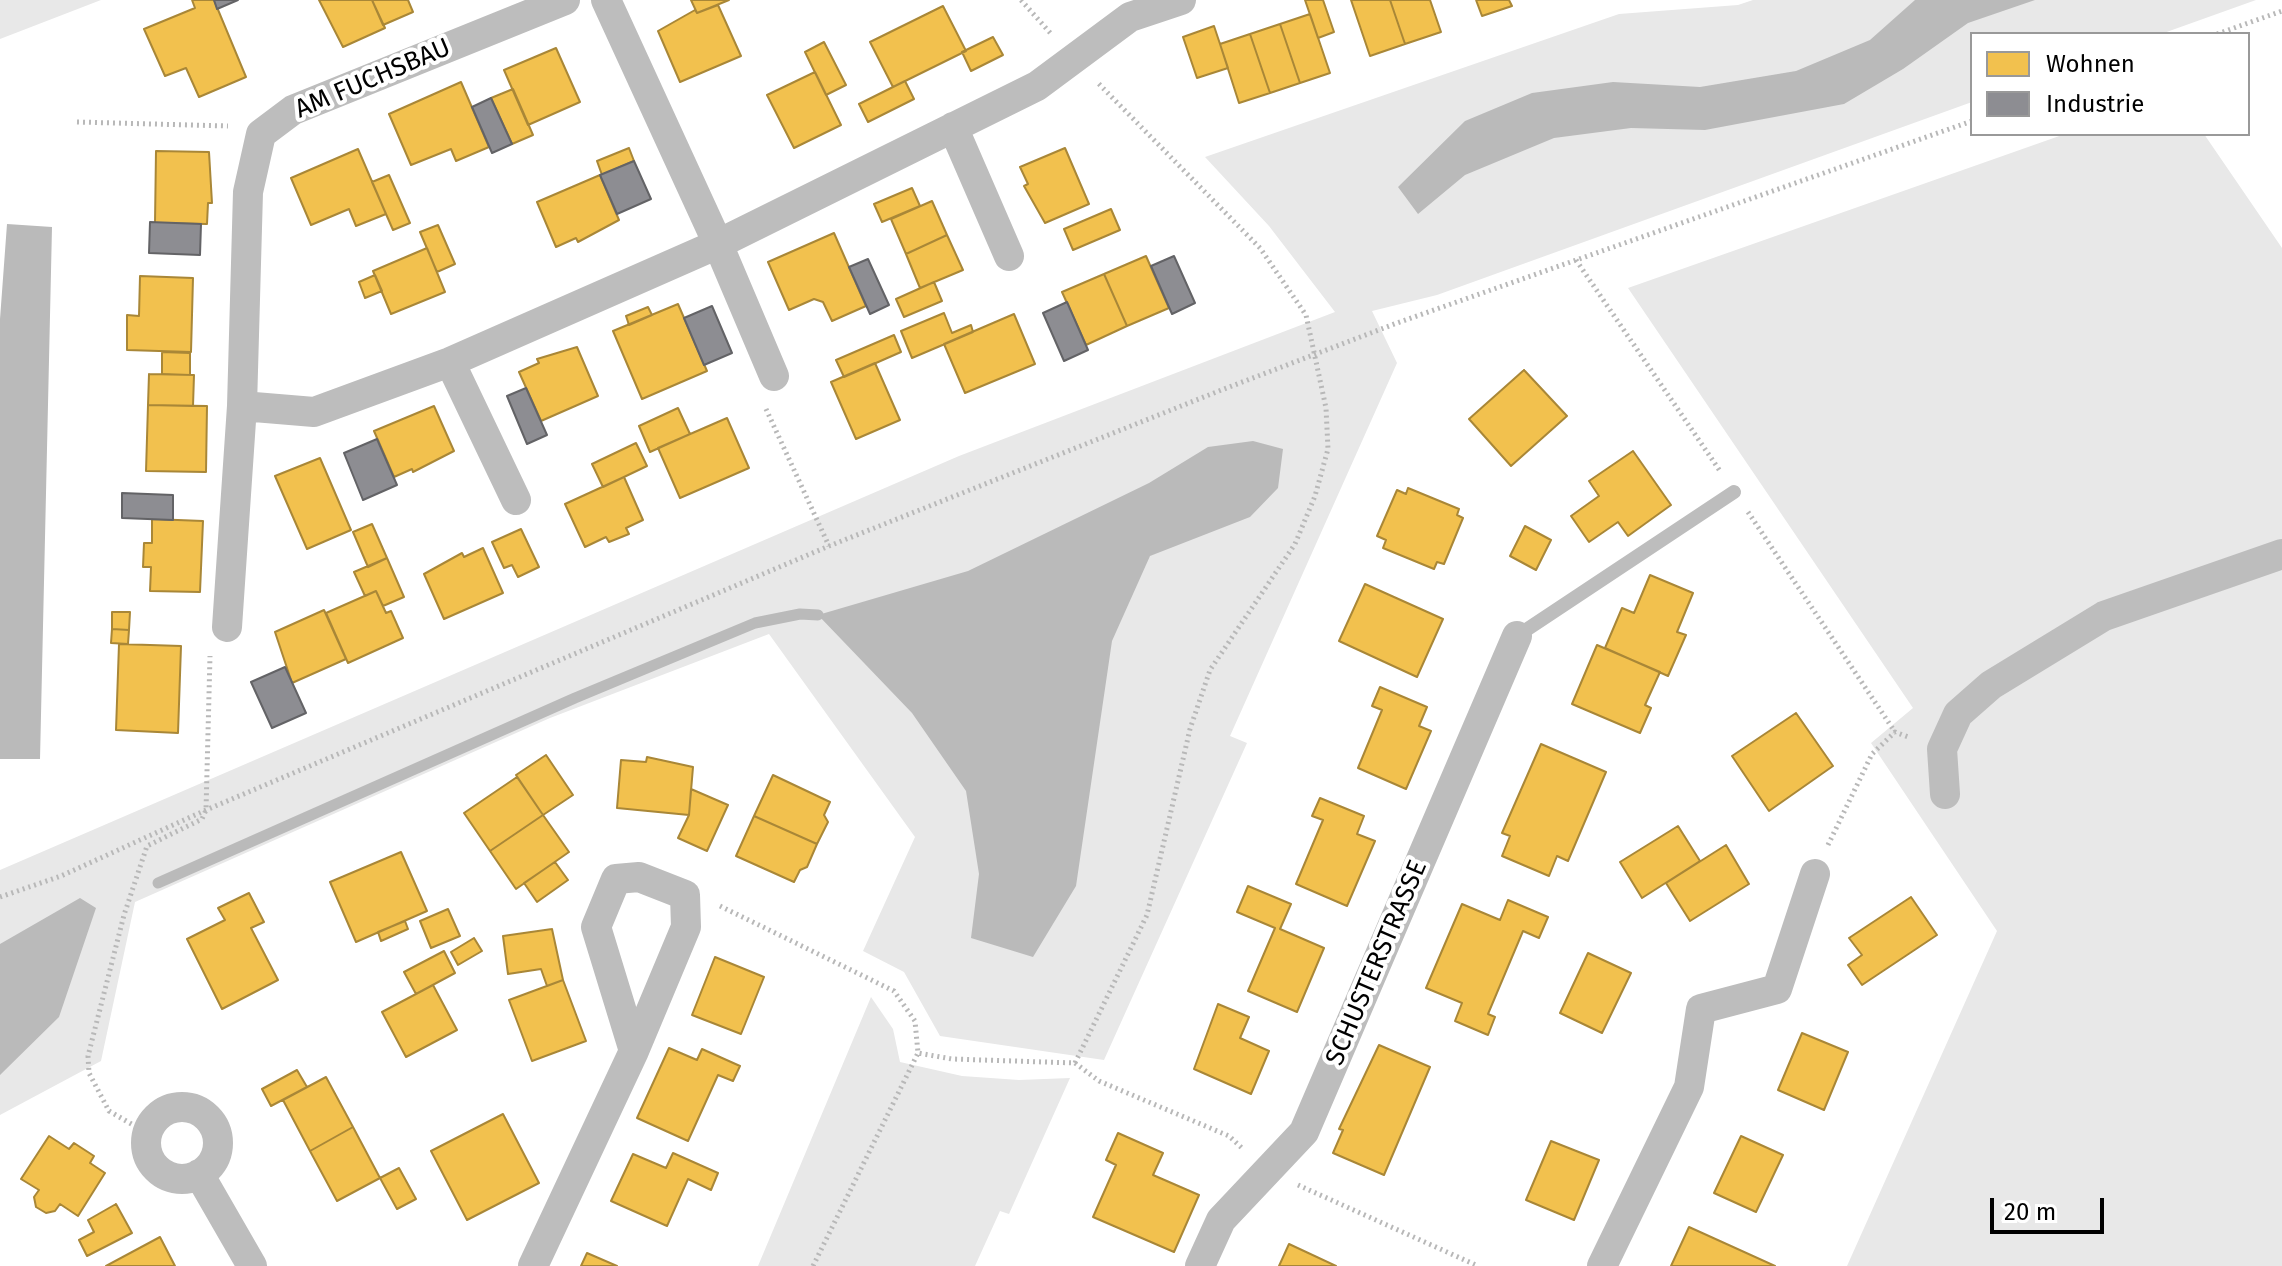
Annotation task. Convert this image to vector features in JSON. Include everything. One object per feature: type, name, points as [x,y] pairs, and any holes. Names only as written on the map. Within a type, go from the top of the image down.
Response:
[{"type":"street","name":"AM FUCHSBAU","points":[[261,134],[293,110],[565,0]]},
{"type":"street","points":[[606,0],[718,244],[774,376]]},
{"type":"street","points":[[242,406],[314,412],[450,362],[718,244],[1037,86],[1130,17],[1181,0]]},
{"type":"street","points":[[953,127],[1009,256]]},
{"type":"street","points":[[227,627],[242,406],[248,192],[261,134]]},
{"type":"street","points":[[450,362],[516,500]]},
{"type":"street","points":[[1945,794],[1942,749],[1958,714],[1991,685],[2104,616],[2282,554]]},
{"type":"street","name":"SCHUSTERSTRASSE","points":[[1200,1266],[1221,1220],[1304,1132],[1517,636]]},
{"type":"street","points":[[1602,1266],[1689,1087],[1701,1009],[1777,989],[1815,874]]},
{"type":"street","points":[[533,1266],[634,1051],[686,927],[685,895],[639,877],[616,879],[596,927],[634,1051]]},
{"type":"street","points":[[192,1109],[204,1115],[218,1139],[216,1153],[199,1174],[186,1179],[171,1178],[159,1171],[150,1160],[147,1133],[164,1111],[192,1109]]},
{"type":"street","points":[[199,1174],[252,1266]]},
{"type":"lane","points":[[1517,636],[1734,492]]},
{"type":"path","points":[[918,1053],[952,1059],[1075,1063],[1147,915],[1190,729],[1210,670],[1295,544],[1315,496],[1328,449],[1326,408],[1306,315],[1260,248],[1074,59],[1021,0]]},
{"type":"path","points":[[2223,32],[2282,11]]},
{"type":"path","points":[[77,122],[235,126],[261,134]]},
{"type":"path","points":[[0,897],[61,876],[206,810],[829,546],[1315,354],[1970,122]]},
{"type":"path","points":[[774,376],[762,400],[829,546]]},
{"type":"path","points":[[147,1133],[109,1111],[89,1073],[88,1056],[124,915],[147,846],[202,819],[206,810],[210,657],[227,627]]},
{"type":"path","points":[[1815,874],[1872,754],[1895,732],[1942,749]]},
{"type":"path","points":[[685,895],[712,902],[894,991],[915,1021],[918,1053],[813,1266]]},
{"type":"shaded area","points":[[0,0],[101,0],[0,39]]},
{"type":"shaded area","points":[[1753,0],[2256,0],[2167,32],[1970,32],[1970,103],[1437,295],[1372,311],[1397,363],[1230,736],[1247,743],[1104,1060],[940,1036],[904,972],[863,951],[915,837],[769,634],[550,718],[135,902],[101,1061],[0,1115],[0,870],[959,456],[1335,312],[1269,226],[1205,157],[1619,14],[1738,5]]},
{"type":"shaded area","points":[[1915,0],[2035,0],[1968,23],[1903,69],[1844,104],[1705,130],[1631,128],[1554,138],[1465,175],[1418,214],[1398,187],[1465,121],[1532,93],[1613,82],[1700,87],[1796,71],[1870,40]]},
{"type":"shaded area","points":[[2059,136],[2205,136],[2282,248],[2282,1266],[1847,1266],[1997,931],[1871,743],[1913,708],[1628,288]]},
{"type":"shaded area","points":[[7,224],[52,227],[40,759],[0,759],[0,319]]},
{"type":"shaded area","points":[[1253,441],[1283,449],[1278,488],[1250,517],[1150,556],[1112,641],[1076,886],[1033,957],[971,938],[979,874],[966,791],[912,713],[818,615],[968,571],[1149,483],[1208,447]]},
{"type":"shaded area","points":[[80,898],[96,908],[59,1017],[0,1075],[0,944]]},
{"type":"shaded area","points":[[871,997],[893,1029],[900,1062],[962,1076],[1019,1080],[1070,1078],[1009,1214],[1000,1211],[975,1266],[758,1266]]},
{"type":"building: Wohnen","points":[[192,0],[214,0],[246,77],[199,97],[186,68],[165,76],[144,29],[195,8]]},
{"type":"building: Wohnen","points":[[319,0],[372,0],[385,28],[343,47]]},
{"type":"building: Wohnen","points":[[372,0],[408,0],[413,12],[383,25]]},
{"type":"building: Wohnen","points":[[691,0],[729,0],[697,13]]},
{"type":"building: Wohnen","points":[[1305,0],[1323,0],[1334,32],[1318,38]]},
{"type":"building: Wohnen","points":[[1351,0],[1390,0],[1405,44],[1370,56]]},
{"type":"building: Wohnen","points":[[1390,0],[1430,0],[1441,32],[1405,44]]},
{"type":"building: Wohnen","points":[[1476,0],[1509,0],[1512,6],[1482,16]]},
{"type":"building: Wohnen","points":[[718,5],[741,56],[680,82],[658,31],[695,10],[697,13]]},
{"type":"building: Wohnen","points":[[943,6],[966,51],[893,87],[870,42]]},
{"type":"building: Wohnen","points":[[1310,14],[1330,73],[1300,83],[1280,24]]},
{"type":"building: Wohnen","points":[[1280,24],[1300,83],[1270,93],[1250,34]]},
{"type":"building: Wohnen","points":[[1214,26],[1228,68],[1197,78],[1183,37]]},
{"type":"building: Wohnen","points":[[1250,34],[1270,93],[1239,103],[1220,44]]},
{"type":"building: Wohnen","points":[[993,37],[1003,55],[971,71],[962,52]]},
{"type":"building: Wohnen","points":[[824,42],[846,85],[826,95],[805,52]]},
{"type":"building: Wohnen","points":[[556,48],[580,102],[528,125],[504,70]]},
{"type":"building: Wohnen","points":[[815,72],[841,125],[794,148],[767,95]]},
{"type":"building: Wohnen","points":[[905,81],[914,99],[868,122],[859,104]]},
{"type":"building: Wohnen","points":[[461,82],[489,147],[456,161],[451,149],[411,165],[389,114]]},
{"type":"building: Wohnen","points":[[513,89],[533,135],[512,144],[491,98]]},
{"type":"building: Wohnen","points":[[629,148],[634,161],[602,175],[597,161]]},
{"type":"building: Wohnen","points":[[1065,148],[1089,204],[1045,223],[1024,186],[1028,184],[1020,167]]},
{"type":"building: Wohnen","points":[[358,149],[386,214],[356,226],[349,209],[311,225],[291,178]]},
{"type":"building: Wohnen","points":[[156,151],[209,152],[212,203],[208,203],[207,224],[155,223]]},
{"type":"building: Wohnen","points":[[389,175],[410,223],[393,230],[372,182]]},
{"type":"building: Wohnen","points":[[600,175],[619,220],[578,242],[576,238],[556,247],[537,202]]},
{"type":"building: Wohnen","points":[[912,188],[920,206],[882,222],[874,204]]},
{"type":"building: Wohnen","points":[[932,201],[947,235],[906,254],[891,219]]},
{"type":"building: Wohnen","points":[[1111,209],[1120,230],[1073,250],[1064,229]]},
{"type":"building: Wohnen","points":[[438,225],[455,264],[437,272],[420,232]]},
{"type":"building: Wohnen","points":[[834,233],[866,306],[832,321],[823,302],[814,299],[789,310],[768,262]]},
{"type":"building: Wohnen","points":[[947,235],[963,270],[920,288],[906,254]]},
{"type":"building: Wohnen","points":[[427,248],[445,292],[391,314],[373,271]]},
{"type":"building: Wohnen","points":[[1146,256],[1169,308],[1127,326],[1104,274]]},
{"type":"building: Wohnen","points":[[1104,274],[1127,326],[1086,345],[1062,292]]},
{"type":"building: Wohnen","points":[[375,275],[382,291],[365,298],[359,282]]},
{"type":"building: Wohnen","points":[[140,276],[193,278],[191,352],[127,350],[127,315],[139,316]]},
{"type":"building: Wohnen","points":[[934,282],[942,301],[904,317],[896,299]]},
{"type":"building: Wohnen","points":[[678,304],[707,371],[642,399],[613,331]]},
{"type":"building: Wohnen","points":[[648,307],[652,315],[629,325],[626,316]]},
{"type":"building: Wohnen","points":[[944,313],[952,333],[971,325],[973,332],[912,358],[901,331]]},
{"type":"building: Wohnen","points":[[1014,314],[1035,364],[965,393],[944,344]]},
{"type":"building: Wohnen","points":[[894,335],[901,352],[844,377],[836,360]]},
{"type":"building: Wohnen","points":[[577,347],[598,396],[541,421],[519,372],[539,363],[537,359]]},
{"type":"building: Wohnen","points":[[162,352],[190,353],[190,375],[162,374]]},
{"type":"building: Wohnen","points":[[875,363],[900,420],[856,439],[831,382]]},
{"type":"building: Wohnen","points":[[1524,370],[1567,416],[1511,466],[1469,419]]},
{"type":"building: Wohnen","points":[[149,374],[194,375],[193,406],[148,405]]},
{"type":"building: Wohnen","points":[[148,405],[207,406],[206,472],[146,471]]},
{"type":"building: Wohnen","points":[[434,406],[454,451],[413,472],[412,469],[394,477],[374,431]]},
{"type":"building: Wohnen","points":[[678,408],[690,434],[650,452],[639,426]]},
{"type":"building: Wohnen","points":[[727,418],[749,468],[680,498],[658,448]]},
{"type":"building: Wohnen","points":[[636,443],[647,466],[603,487],[592,464]]},
{"type":"building: Wohnen","points":[[1633,451],[1671,505],[1628,536],[1618,522],[1589,542],[1571,516],[1599,496],[1589,481]]},
{"type":"building: Wohnen","points":[[320,458],[351,530],[307,549],[275,476]]},
{"type":"building: Wohnen","points":[[624,477],[643,520],[626,528],[629,534],[609,542],[606,537],[585,547],[565,504]]},
{"type":"building: Wohnen","points":[[1408,488],[1459,509],[1457,515],[1463,518],[1444,564],[1437,562],[1434,569],[1383,548],[1386,540],[1377,536],[1397,490],[1406,494]]},
{"type":"building: Wohnen","points":[[152,519],[203,521],[200,592],[150,591],[151,567],[143,567],[144,543],[152,543]]},
{"type":"building: Wohnen","points":[[372,524],[387,558],[368,567],[353,532]]},
{"type":"building: Wohnen","points":[[1525,526],[1551,540],[1536,570],[1510,556]]},
{"type":"building: Wohnen","points":[[521,529],[539,567],[518,577],[512,565],[504,568],[492,542]]},
{"type":"building: Wohnen","points":[[483,548],[503,593],[444,619],[424,574],[462,553],[464,557]]},
{"type":"building: Wohnen","points":[[387,558],[404,597],[383,606],[376,591],[365,596],[354,572]]},
{"type":"building: Wohnen","points":[[1650,575],[1693,593],[1677,632],[1686,635],[1668,676],[1605,648],[1622,608],[1634,613]]},
{"type":"building: Wohnen","points":[[1365,584],[1443,619],[1417,677],[1339,641]]},
{"type":"building: Wohnen","points":[[376,591],[386,613],[391,611],[403,638],[348,663],[326,613]]},
{"type":"building: Wohnen","points":[[324,610],[346,659],[292,683],[275,632]]},
{"type":"building: Wohnen","points":[[112,612],[130,612],[129,630],[112,629]]},
{"type":"building: Wohnen","points":[[112,629],[129,630],[128,644],[111,643]]},
{"type":"building: Wohnen","points":[[119,644],[181,646],[178,733],[116,730]]},
{"type":"building: Wohnen","points":[[1597,645],[1660,672],[1645,705],[1651,708],[1640,733],[1572,704]]},
{"type":"building: Wohnen","points":[[1380,687],[1427,707],[1419,726],[1431,731],[1406,789],[1358,768],[1382,710],[1372,706]]},
{"type":"building: Wohnen","points":[[1796,713],[1833,766],[1769,811],[1732,756]]},
{"type":"building: Wohnen","points":[[1541,744],[1606,772],[1568,861],[1557,856],[1549,876],[1502,856],[1510,836],[1502,833]]},
{"type":"building: Wohnen","points":[[546,755],[573,795],[543,815],[516,775]]},
{"type":"building: Wohnen","points":[[647,757],[693,767],[689,815],[617,808],[621,760],[646,762]]},
{"type":"building: Wohnen","points":[[773,775],[830,802],[824,815],[828,822],[817,844],[754,816]]},
{"type":"building: Wohnen","points":[[517,777],[543,815],[490,851],[464,813]]},
{"type":"building: Wohnen","points":[[691,789],[728,805],[707,851],[678,838],[689,815]]},
{"type":"building: Wohnen","points":[[1320,798],[1364,816],[1357,834],[1375,841],[1347,906],[1296,884],[1323,820],[1312,816]]},
{"type":"building: Wohnen","points":[[543,815],[569,852],[516,889],[490,851]]},
{"type":"building: Wohnen","points":[[754,816],[817,844],[807,867],[800,870],[794,882],[736,856]]},
{"type":"building: Wohnen","points":[[1678,826],[1700,861],[1642,898],[1620,862]]},
{"type":"building: Wohnen","points":[[1726,845],[1749,884],[1690,921],[1666,883]]},
{"type":"building: Wohnen","points":[[401,852],[427,911],[356,942],[330,882]]},
{"type":"building: Wohnen","points":[[555,862],[568,880],[537,902],[524,883]]},
{"type":"building: Wohnen","points":[[1248,886],[1291,904],[1280,929],[1324,948],[1297,1012],[1248,991],[1275,928],[1237,912]]},
{"type":"building: Wohnen","points":[[249,893],[264,922],[251,928],[278,980],[222,1009],[187,939],[225,920],[218,908]]},
{"type":"building: Wohnen","points":[[1911,897],[1937,935],[1862,985],[1848,965],[1862,955],[1849,938]]},
{"type":"building: Wohnen","points":[[1508,900],[1548,917],[1539,938],[1523,931],[1488,1014],[1495,1017],[1488,1035],[1455,1021],[1462,1003],[1426,988],[1462,904],[1500,920]]},
{"type":"building: Wohnen","points":[[448,909],[460,936],[431,948],[420,921]]},
{"type":"building: Wohnen","points":[[405,921],[408,929],[381,941],[378,932]]},
{"type":"building: Wohnen","points":[[552,929],[563,980],[547,986],[541,969],[508,974],[503,936]]},
{"type":"building: Wohnen","points":[[474,938],[482,951],[458,965],[451,952]]},
{"type":"building: Wohnen","points":[[444,951],[455,973],[416,994],[404,972]]},
{"type":"building: Wohnen","points":[[1588,953],[1631,973],[1602,1033],[1560,1013]]},
{"type":"building: Wohnen","points":[[715,957],[764,977],[741,1034],[692,1015]]},
{"type":"building: Wohnen","points":[[563,980],[586,1041],[532,1061],[509,1000]]},
{"type":"building: Wohnen","points":[[433,985],[457,1030],[406,1057],[382,1012]]},
{"type":"building: Wohnen","points":[[1218,1004],[1249,1017],[1240,1038],[1269,1051],[1251,1094],[1194,1069]]},
{"type":"building: Wohnen","points":[[1802,1033],[1848,1052],[1824,1110],[1778,1090]]},
{"type":"building: Wohnen","points":[[1379,1045],[1430,1067],[1384,1175],[1333,1153],[1343,1130],[1339,1129]]},
{"type":"building: Wohnen","points":[[669,1048],[697,1060],[702,1049],[740,1066],[733,1081],[718,1075],[688,1141],[637,1118]]},
{"type":"building: Wohnen","points":[[297,1070],[307,1087],[271,1106],[262,1089]]},
{"type":"building: Wohnen","points":[[326,1077],[353,1127],[310,1151],[283,1100]]},
{"type":"building: Wohnen","points":[[503,1114],[539,1183],[467,1220],[431,1151]]},
{"type":"building: Wohnen","points":[[353,1127],[380,1178],[337,1201],[310,1151]]},
{"type":"building: Wohnen","points":[[1118,1133],[1163,1153],[1153,1175],[1199,1195],[1174,1252],[1093,1217],[1116,1165],[1106,1160]]},
{"type":"building: Wohnen","points":[[49,1136],[69,1149],[74,1143],[94,1156],[90,1163],[105,1173],[78,1216],[60,1204],[55,1211],[46,1213],[36,1207],[34,1197],[39,1190],[21,1179]]},
{"type":"building: Wohnen","points":[[1741,1136],[1783,1155],[1756,1212],[1714,1193]]},
{"type":"building: Wohnen","points":[[1551,1141],[1599,1160],[1574,1220],[1526,1200]]},
{"type":"building: Wohnen","points":[[673,1153],[718,1173],[711,1190],[688,1179],[667,1226],[611,1201],[633,1154],[666,1168]]},
{"type":"building: Wohnen","points":[[399,1168],[416,1199],[397,1209],[380,1178]]},
{"type":"building: Wohnen","points":[[116,1204],[132,1233],[87,1256],[79,1240],[94,1232],[88,1220]]},
{"type":"building: Wohnen","points":[[1689,1227],[1775,1266],[1671,1266]]},
{"type":"building: Wohnen","points":[[160,1237],[175,1266],[106,1266]]},
{"type":"building: Wohnen","points":[[1289,1244],[1336,1266],[1279,1266]]},
{"type":"building: Wohnen","points":[[587,1253],[617,1266],[581,1266]]},
{"type":"building: Industrie","points":[[214,0],[238,0],[217,9]]},
{"type":"building: Industrie","points":[[491,98],[512,144],[492,153],[472,107]]},
{"type":"building: Industrie","points":[[634,161],[651,199],[617,214],[600,175]]},
{"type":"building: Industrie","points":[[150,222],[201,224],[200,255],[149,253]]},
{"type":"building: Industrie","points":[[1174,256],[1195,303],[1172,314],[1151,266]]},
{"type":"building: Industrie","points":[[868,259],[889,305],[870,314],[849,267]]},
{"type":"building: Industrie","points":[[1067,302],[1088,350],[1064,361],[1043,313]]},
{"type":"building: Industrie","points":[[712,306],[732,353],[704,365],[684,318]]},
{"type":"building: Industrie","points":[[526,388],[547,435],[527,444],[507,396]]},
{"type":"building: Industrie","points":[[377,439],[397,485],[363,500],[344,453]]},
{"type":"building: Industrie","points":[[122,493],[173,495],[173,520],[122,518]]},
{"type":"building: Industrie","points":[[285,667],[306,713],[272,728],[251,682]]},
{"type":"waterway","points":[[158,883],[575,698],[755,623],[800,614],[818,615]]}]
